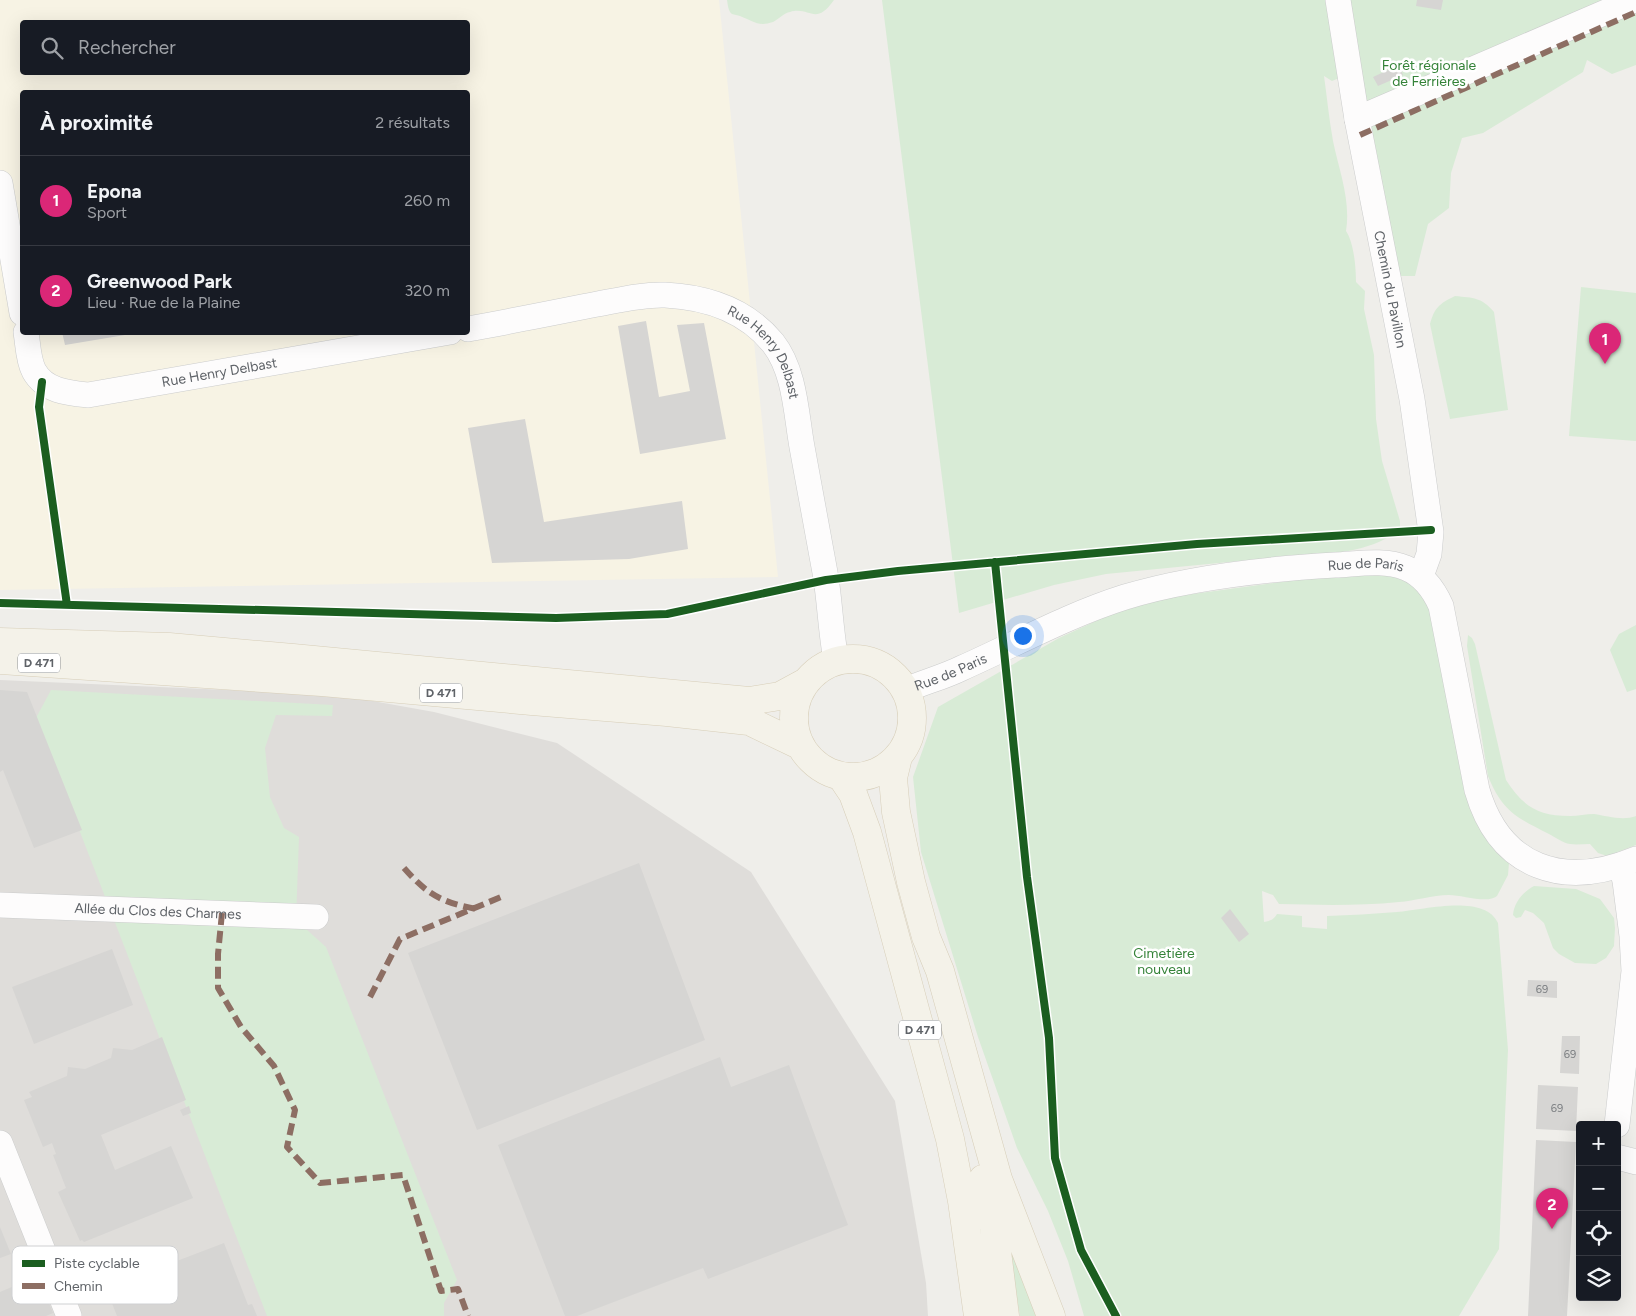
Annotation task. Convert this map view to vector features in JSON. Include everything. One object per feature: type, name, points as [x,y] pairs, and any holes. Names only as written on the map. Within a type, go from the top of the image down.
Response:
[{"type":"main road","name":"D 471","points":[[0,642],[169,647],[749,701],[780,696],[804,683]]},
{"type":"main road","points":[[856,658],[876,663],[893,674],[906,690],[912,709],[909,739],[898,757],[886,768],[856,778],[841,776],[816,766],[799,745],[794,729],[793,713],[797,697],[804,683],[818,669],[836,660],[856,658]]},
{"type":"main road","name":"D 471","points":[[0,660],[322,682],[667,712],[749,721],[799,745]]},
{"type":"main road","name":"D 471","points":[[898,757],[893,778],[896,812],[911,882],[926,937],[930,971],[992,1217],[1005,1316]]},
{"type":"main road","name":"D 471","points":[[841,776],[853,794],[867,832],[950,1139],[964,1209],[978,1316]]},
{"type":"main road","points":[[926,937],[940,971],[998,1179],[1051,1316]]},
{"type":"street","name":"Chemin du Pavillon","points":[[1338,0],[1357,118],[1412,399],[1431,532],[1429,554],[1420,576]]},
{"type":"street","points":[[1357,118],[1634,0]]},
{"type":"street","points":[[0,182],[20,301]]},
{"type":"street","name":"Rue Henry Delbast","points":[[470,329],[632,298],[663,295],[688,297],[725,307],[760,328],[783,359],[793,391],[826,580],[836,660]]},
{"type":"street","name":"Rue Henry Delbast","points":[[27,335],[33,370],[42,382],[55,389],[88,395],[433,335]]},
{"type":"street","name":"Rue de Paris","points":[[906,690],[960,669],[1064,620],[1125,597],[1211,578],[1317,566],[1387,563],[1407,568],[1420,576],[1433,590],[1441,606],[1477,790],[1487,819],[1498,835],[1527,860],[1548,869],[1583,872],[1597,871],[1628,862]]},
{"type":"street","points":[[1617,1121],[1635,971],[1630,917],[1628,862]]},
{"type":"street","name":"Allée du Clos des Charmes","points":[[0,905],[316,917]]},
{"type":"street","points":[[0,1143],[41,1246]]},
{"type":"street","points":[[1621,1158],[1636,1162]]},
{"type":"street","points":[[64,1304],[69,1316]]},
{"type":"shaded area","points":[[0,0],[719,0],[778,577],[0,590]]},
{"type":"shaded area","points":[[0,680],[339,695],[434,712],[557,743],[751,872],[895,1101],[926,1283],[928,1316],[0,1316]]},
{"type":"green space","points":[[727,0],[834,0],[827,8],[817,14],[803,11],[790,12],[773,22],[763,24],[732,14]]},
{"type":"green space","name":"Forêt régionale de Ferrières","points":[[882,0],[1636,0],[1636,65],[1612,74],[1587,60],[1583,72],[1483,133],[1462,138],[1451,173],[1449,208],[1428,224],[1415,276],[1401,276],[1384,267],[1344,76],[1332,81],[1324,76],[1333,141],[1346,197],[1346,231],[1353,249],[1356,282],[1365,291],[1364,309],[1374,355],[1376,419],[1382,461],[1400,521],[1400,529],[1380,542],[1355,550],[1106,574],[1054,585],[959,613]]},
{"type":"green space","points":[[1581,287],[1636,293],[1636,441],[1569,436]]},
{"type":"green space","points":[[1455,296],[1477,299],[1485,303],[1494,312],[1508,410],[1450,419],[1430,324],[1438,307]]},
{"type":"green space","name":"Cimetière nouveau","points":[[1348,573],[1385,573],[1411,583],[1428,601],[1509,863],[1508,875],[1497,896],[1488,899],[1449,895],[1369,904],[1279,904],[1273,895],[1262,891],[1264,922],[1272,920],[1277,914],[1302,916],[1302,927],[1327,929],[1327,916],[1397,912],[1452,905],[1480,908],[1491,914],[1498,923],[1508,1050],[1499,1249],[1459,1316],[1084,1316],[1068,1261],[1048,1211],[1017,1148],[978,1037],[921,852],[913,777],[938,707],[1059,638],[1109,615],[1163,598]]},
{"type":"green space","points":[[1636,625],[1636,689],[1627,692],[1610,650],[1619,634]]},
{"type":"green space","points":[[1468,635],[1475,644],[1506,780],[1512,789],[1532,808],[1548,814],[1570,816],[1594,814],[1620,818],[1636,816],[1636,845],[1607,856],[1598,853],[1590,844],[1572,844],[1562,841],[1519,818],[1505,806],[1493,788],[1488,776],[1467,646]]},
{"type":"green space","points":[[51,690],[333,705],[332,716],[276,715],[265,748],[270,797],[284,828],[299,837],[296,920],[326,947],[457,1280],[444,1303],[444,1316],[267,1316],[36,718]]},
{"type":"green space","points":[[1534,886],[1576,889],[1600,899],[1614,918],[1614,946],[1606,958],[1596,964],[1575,963],[1559,954],[1553,948],[1544,923],[1533,913],[1525,910],[1521,917],[1516,918],[1513,915],[1517,902],[1526,891]]},
{"type":"green space","points":[[1001,1214],[1045,1316],[1020,1316]]},
{"type":"building","points":[[1417,0],[1443,0],[1441,10],[1416,6]]},
{"type":"building","points":[[1399,65],[1403,75],[1378,86],[1373,77]]},
{"type":"building","points":[[646,321],[659,397],[690,391],[677,325],[704,323],[726,439],[640,454],[618,326]]},
{"type":"building","points":[[63,335],[125,335],[65,345]]},
{"type":"building","points":[[525,419],[544,522],[682,501],[688,549],[629,559],[492,563],[468,428]]},
{"type":"building","points":[[0,690],[27,692],[82,830],[34,848],[3,770],[0,772]]},
{"type":"building","points":[[639,863],[705,1040],[477,1130],[408,953]]},
{"type":"building","points":[[1230,909],[1249,934],[1239,942],[1221,918]]},
{"type":"building","points":[[112,949],[133,1005],[34,1044],[12,987]]},
{"type":"building","points":[[1528,980],[1557,981],[1557,998],[1527,996]]},
{"type":"building","points":[[1562,1036],[1580,1036],[1579,1074],[1560,1073]]},
{"type":"building","points":[[162,1037],[186,1100],[101,1135],[115,1170],[171,1146],[193,1198],[84,1242],[80,1241],[58,1192],[66,1188],[53,1155],[56,1154],[52,1143],[43,1147],[24,1100],[32,1097],[29,1092],[67,1076],[68,1067],[85,1069],[111,1058],[113,1048],[132,1050]]},
{"type":"building","points":[[720,1057],[731,1087],[789,1065],[848,1225],[708,1279],[703,1268],[577,1316],[565,1316],[498,1145]]},
{"type":"building","points":[[1538,1085],[1578,1087],[1576,1131],[1536,1129]]},
{"type":"building","points":[[189,1106],[191,1113],[183,1116],[180,1110]]},
{"type":"building","points":[[1536,1140],[1576,1142],[1567,1316],[1528,1316]]},
{"type":"building","points":[[0,1227],[11,1254],[0,1258]]},
{"type":"building","points":[[224,1243],[248,1305],[252,1304],[257,1316],[117,1316],[112,1304],[178,1304],[178,1261]]},
{"type":"building","points":[[12,1287],[12,1304],[49,1304],[53,1313],[46,1316],[0,1316],[0,1292]]},
{"type":"marked path","points":[[1360,135],[1636,12]]},
{"type":"marked path","points":[[404,868],[420,885],[436,896],[476,909]]},
{"type":"marked path","points":[[370,997],[400,939],[501,897]]},
{"type":"marked path","points":[[222,913],[218,954],[218,988],[241,1027],[274,1066],[295,1110],[287,1147],[320,1183],[403,1175],[441,1291],[458,1289],[468,1316]]},
{"type":"cycle path","points":[[42,382],[39,407],[67,605]]},
{"type":"cycle path","points":[[0,603],[556,618],[667,614],[826,580],[898,571],[1197,544],[1431,530]]},
{"type":"cycle path","points":[[995,562],[1027,877],[1049,1038],[1055,1158],[1081,1250],[1116,1316]]},
{"type":"place","name":"Epona","points":[[1605,364]]},
{"type":"place","name":"Greenwood Park","points":[[1552,1229]]}]
